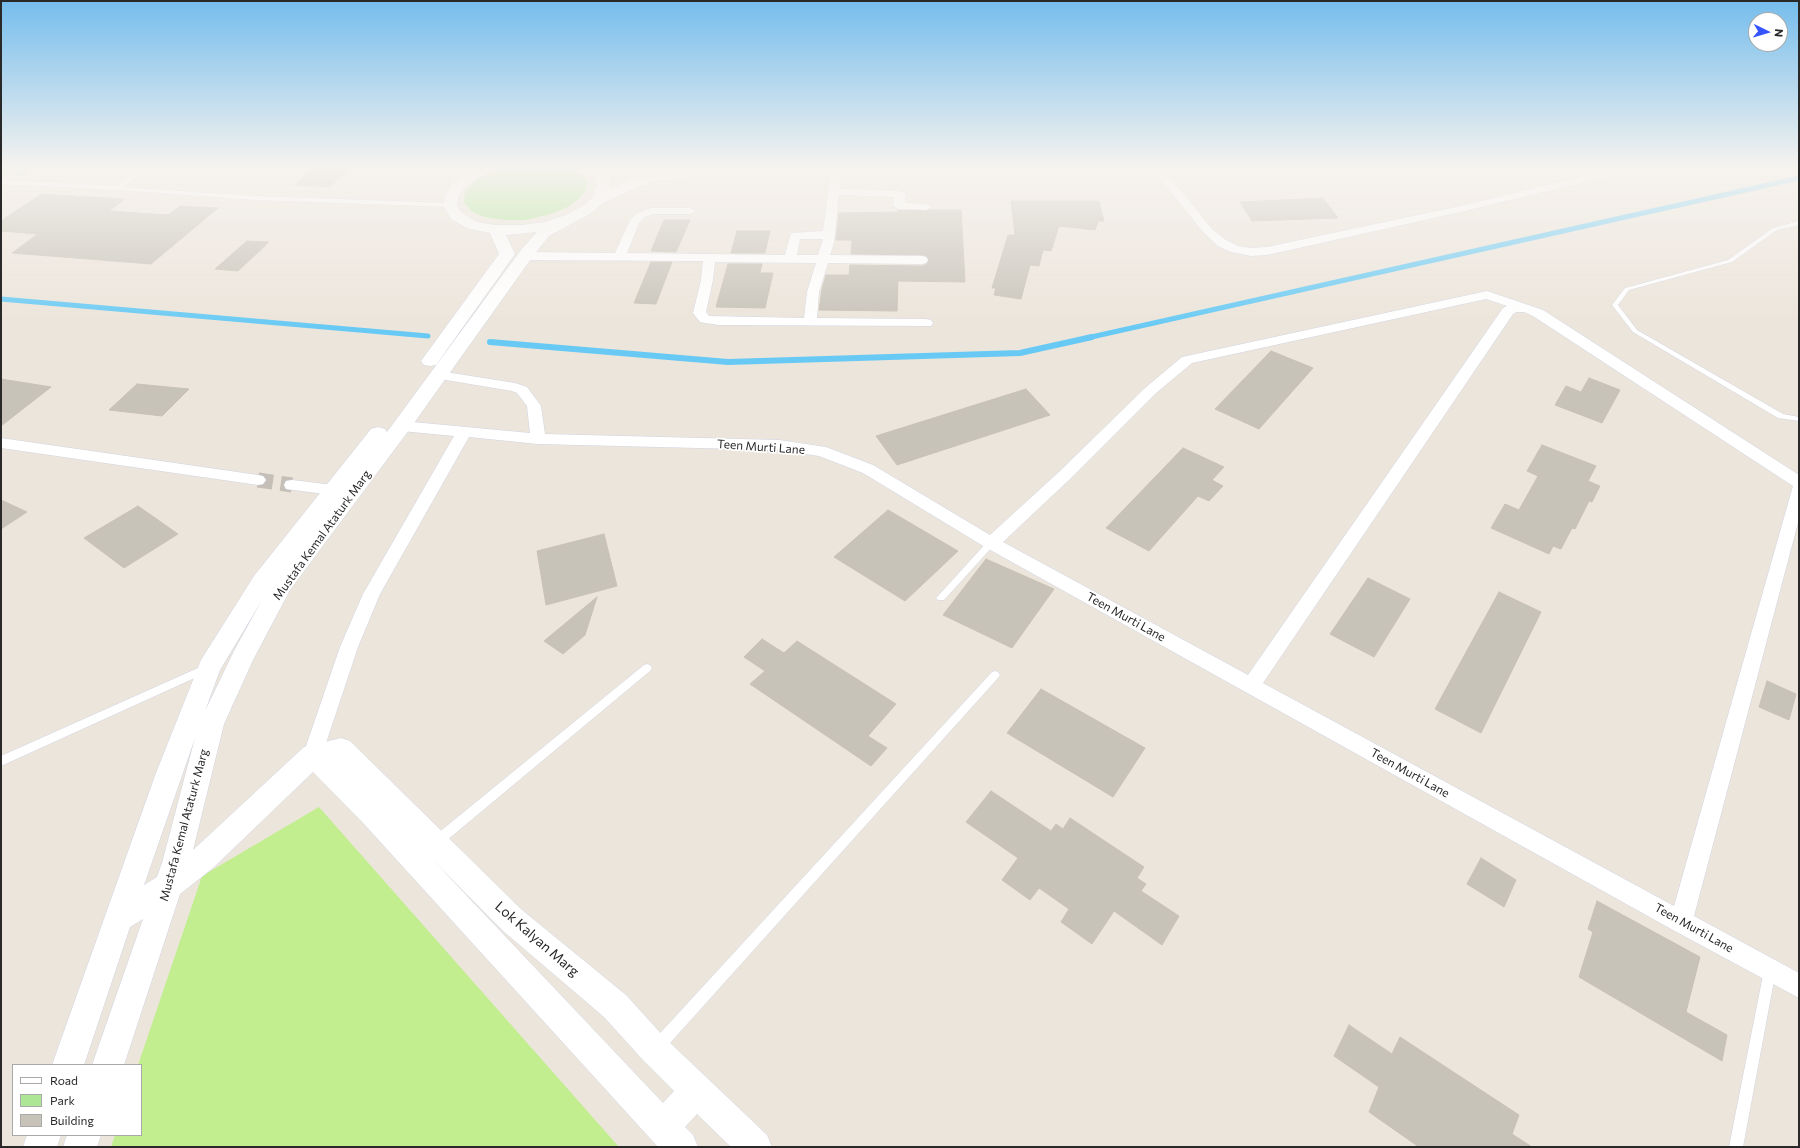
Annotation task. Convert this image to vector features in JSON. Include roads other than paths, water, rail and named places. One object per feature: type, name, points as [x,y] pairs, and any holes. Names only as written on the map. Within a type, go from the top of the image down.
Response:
[{"type":"main road","points":[[462,220],[472,225],[495,230],[522,230],[548,226],[565,220]]},
{"type":"main road","name":"Mustafa Kemal Ataturk Marg","points":[[108,1064],[176,863],[211,724],[242,658],[282,585],[402,426],[524,256],[544,233],[567,220]]},
{"type":"main road","name":"Mustafa Kemal Ataturk Marg","points":[[68,1064],[169,773],[209,667],[262,582],[386,422],[507,254],[502,238],[495,230]]},
{"type":"main road","name":"Lok Kalyan Marg","points":[[313,755],[341,749],[512,920],[615,1006],[654,1049],[755,1147]]},
{"type":"main road","points":[[119,918],[169,885],[203,859],[313,755],[374,816],[671,1138],[697,1090]]},
{"type":"main road","points":[[506,960],[531,936]]},
{"type":"main road","points":[[40,1147],[44,1136]]},
{"type":"main road","points":[[80,1147],[84,1136]]},
{"type":"street","points":[[620,257],[634,222],[636,220]]},
{"type":"street","points":[[810,322],[813,292],[824,259],[831,220]]},
{"type":"street","points":[[1199,220],[1208,231],[1222,243],[1235,249],[1251,252],[1267,251],[1413,220]]},
{"type":"street","points":[[790,259],[795,235],[829,236]]},
{"type":"street","points":[[524,256],[922,260]]},
{"type":"street","points":[[709,258],[699,313],[705,319],[719,321],[926,323]]},
{"type":"street","points":[[991,543],[1065,475],[1150,391],[1187,360],[1486,295],[1538,313],[1799,482]]},
{"type":"street","points":[[1251,686],[1508,311],[1514,308],[1526,308]]},
{"type":"street","points":[[439,375],[515,387],[522,390],[534,406],[538,439]]},
{"type":"street","name":"Teen Murti Lane","points":[[402,426],[538,439],[779,445],[821,451],[868,469],[991,543],[1799,986]]},
{"type":"street","points":[[313,755],[349,647],[372,594],[464,432]]},
{"type":"street","points":[[1,443],[258,480]]},
{"type":"street","points":[[292,485],[333,490]]},
{"type":"street","points":[[1681,922],[1799,489]]},
{"type":"lane","points":[[1799,223],[1775,229],[1730,261],[1627,289],[1615,305],[1635,331],[1781,416],[1799,419]]},
{"type":"lane","points":[[941,598],[991,543]]},
{"type":"lane","points":[[1,761],[209,667]]},
{"type":"lane","points":[[435,843],[647,668]]},
{"type":"lane","points":[[654,1049],[995,675]]},
{"type":"lane","points":[[1736,1147],[1770,970]]},
{"type":"waterway","points":[[1087,338],[1614,220]]},
{"type":"waterway","points":[[1,299],[428,336]]},
{"type":"waterway","points":[[490,342],[728,362],[1020,353],[1092,337]]},
{"type":"tunnel","points":[[258,480],[292,485]]}]
